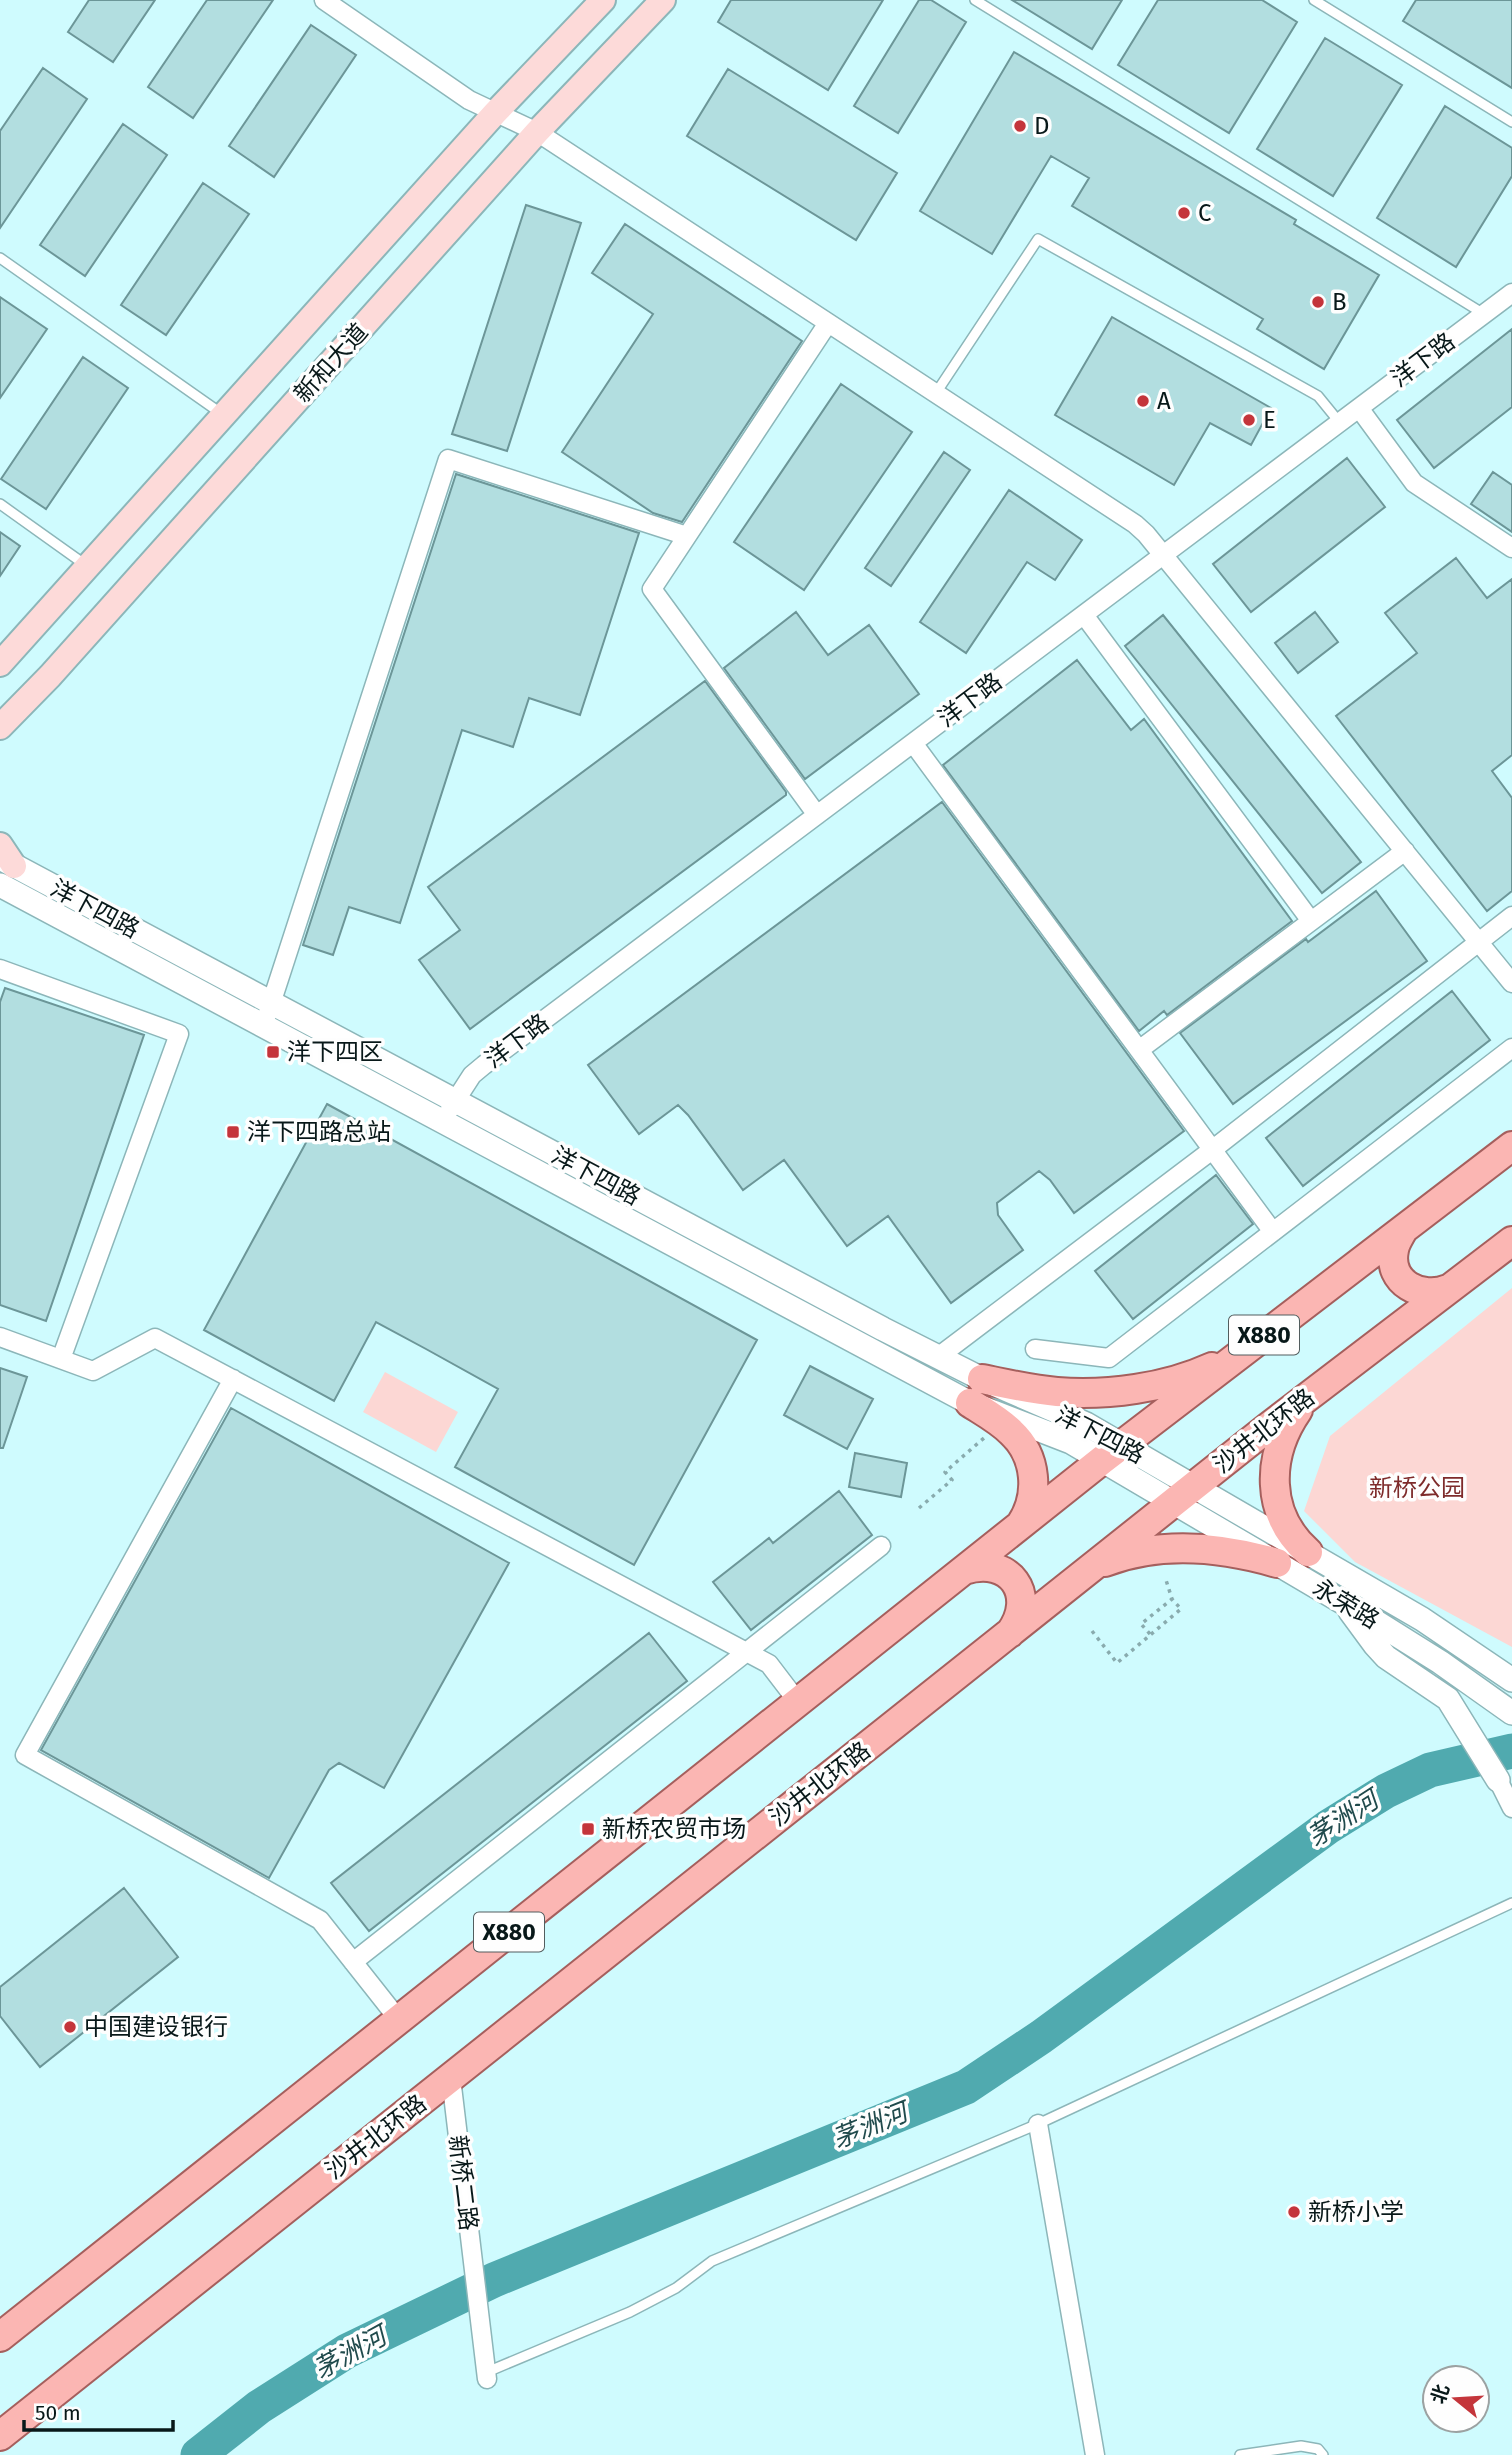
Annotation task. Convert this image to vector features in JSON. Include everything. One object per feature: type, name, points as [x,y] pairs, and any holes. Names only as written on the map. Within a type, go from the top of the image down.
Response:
[{"type":"main road","name":"新和大道","points":[[0,664],[495,113],[603,0]]},
{"type":"main road","name":"新和大道","points":[[2,726],[50,676],[537,132],[663,0]]},
{"type":"main road","points":[[0,845],[5,870]]},
{"type":"main road","name":"X880","points":[[0,2337],[1112,1453],[1512,1146]]},
{"type":"main road","points":[[1403,1230],[1393,1251],[1394,1264],[1405,1285],[1416,1292],[1428,1294],[1448,1289]]},
{"type":"main road","name":"沙井北环路","points":[[0,2435],[1185,1494],[1512,1241]]},
{"type":"main road","points":[[976,1391],[1127,1389],[1177,1379],[1240,1354]]},
{"type":"main road","points":[[976,1391],[1027,1453],[1034,1491],[1026,1516],[1019,1527]]},
{"type":"main road","points":[[1308,1552],[1296,1541],[1283,1519],[1274,1490],[1273,1476],[1281,1440],[1297,1411],[1311,1395]]},
{"type":"main road","points":[[1096,1565],[1126,1555],[1205,1549],[1237,1552],[1277,1563]]},
{"type":"main road","points":[[964,1570],[989,1566],[1001,1569],[1011,1577],[1022,1599],[1022,1612],[1010,1633]]},
{"type":"street","points":[[324,0],[469,100],[537,132],[1135,524],[1512,983]]},
{"type":"street","name":"洋下路","points":[[444,1122],[472,1075],[484,1065],[1512,293]]},
{"type":"street","points":[[817,815],[652,589],[828,323]]},
{"type":"street","points":[[1359,408],[1413,483],[1512,548]]},
{"type":"street","points":[[264,1026],[448,459],[687,536]]},
{"type":"street","points":[[1084,615],[1311,921]]},
{"type":"street","points":[[912,743],[1273,1232]]},
{"type":"street","points":[[1139,1050],[1405,851]]},
{"type":"street","name":"洋下四路","points":[[5,870],[272,1003],[938,1356],[976,1391]]},
{"type":"street","name":"洋下四路","points":[[5,870],[264,1026],[444,1122],[976,1391],[1071,1442],[1112,1453],[1185,1494]]},
{"type":"street","points":[[938,1356],[1212,1150],[1512,916]]},
{"type":"street","points":[[0,969],[178,1034],[61,1359]]},
{"type":"street","points":[[1035,1349],[1109,1359],[1512,1048]]},
{"type":"street","points":[[0,1338],[93,1371],[155,1338],[768,1664],[798,1702]]},
{"type":"street","points":[[233,1379],[24,1755],[320,1920],[399,2020]]},
{"type":"street","name":"永荣路","points":[[1185,1494],[1308,1552],[1422,1619],[1512,1680]]},
{"type":"street","name":"永荣路","points":[[1185,1494],[1277,1563],[1465,1680],[1512,1713]]},
{"type":"street","points":[[353,1962],[881,1546]]},
{"type":"street","points":[[1344,1603],[1386,1657],[1437,1689],[1458,1712],[1512,1808]]},
{"type":"street","name":"新桥二路","points":[[451,2078],[487,2376]]},
{"type":"street","points":[[1038,2124],[1095,2455]]},
{"type":"lane","points":[[975,0],[1484,314]]},
{"type":"lane","points":[[1314,0],[1512,122]]},
{"type":"lane","points":[[936,393],[1038,239],[1318,396],[1339,423]]},
{"type":"lane","points":[[0,258],[223,415]]},
{"type":"lane","points":[[0,504],[88,566]]},
{"type":"lane","points":[[487,2376],[630,2312],[676,2288],[712,2262],[1038,2124],[1512,1903]]},
{"type":"lane","points":[[1240,2455],[1301,2446],[1318,2449],[1323,2455]]},
{"type":"path","points":[[919,1508],[952,1480],[945,1472],[969,1451]]},
{"type":"path","points":[[1092,1631],[1117,1663],[1181,1609],[1172,1599],[1166,1580]]},
{"type":"path","points":[[1150,1634],[1142,1624],[1172,1599]]},
{"type":"green space","name":"新桥公园","points":[[1512,1288],[1512,1647],[1355,1562],[1304,1511],[1330,1436]]},
{"type":"green space","points":[[385,1372],[458,1412],[436,1452],[363,1412]]},
{"type":"building","points":[[89,0],[155,0],[113,62],[68,32]]},
{"type":"building","points":[[207,0],[273,0],[193,118],[148,87]]},
{"type":"building","points":[[731,0],[883,0],[828,90],[718,22]]},
{"type":"building","points":[[919,0],[931,0],[966,22],[898,133],[854,106]]},
{"type":"building","points":[[1012,0],[1122,0],[1092,49]]},
{"type":"building","points":[[1158,0],[1262,0],[1297,22],[1229,133],[1118,65]]},
{"type":"building","points":[[1416,0],[1512,0],[1512,88],[1403,21]]},
{"type":"building","points":[[311,25],[356,55],[274,177],[229,146]]},
{"type":"building","points":[[1325,38],[1402,85],[1333,196],[1257,149]]},
{"type":"building","points":[[1014,52],[1296,220],[1294,224],[1379,275],[1324,369],[1257,329],[1263,319],[1072,206],[1089,178],[1051,156],[992,254],[920,211]]},
{"type":"building","points":[[43,68],[87,99],[0,228],[0,131]]},
{"type":"building","points":[[728,69],[897,173],[856,240],[687,136]]},
{"type":"building","points":[[1445,106],[1512,148],[1512,176],[1456,267],[1377,218]]},
{"type":"building","points":[[123,124],[167,155],[85,276],[40,245]]},
{"type":"building","points":[[203,183],[249,214],[166,335],[121,305]]},
{"type":"building","points":[[526,205],[581,223],[507,451],[452,434]]},
{"type":"building","points":[[625,224],[802,341],[682,522],[653,513],[562,452],[653,314],[592,273]]},
{"type":"building","points":[[0,297],[47,329],[0,398]]},
{"type":"building","name":"A","points":[[1112,317],[1271,408],[1251,445],[1210,423],[1174,485],[1055,415]]},
{"type":"building","points":[[1512,329],[1512,407],[1434,468],[1397,420]]},
{"type":"building","points":[[83,357],[128,388],[46,509],[1,479]]},
{"type":"building","points":[[841,384],[912,432],[804,590],[734,542]]},
{"type":"building","points":[[944,452],[970,470],[891,586],[865,568]]},
{"type":"building","points":[[1347,458],[1385,507],[1251,612],[1213,564]]},
{"type":"building","points":[[1493,472],[1512,485],[1512,532],[1471,504]]},
{"type":"building","points":[[456,474],[639,533],[580,715],[529,698],[513,747],[462,730],[400,923],[349,907],[333,955],[303,945]]},
{"type":"building","points":[[1009,490],[1082,540],[1055,580],[1027,562],[966,653],[920,622]]},
{"type":"building","points":[[0,532],[20,546],[0,576]]},
{"type":"building","points":[[1456,558],[1487,598],[1512,579],[1512,755],[1492,771],[1512,798],[1512,891],[1487,911],[1336,716],[1417,653],[1385,613]]},
{"type":"building","points":[[796,612],[828,655],[869,625],[919,694],[805,779],[724,668]]},
{"type":"building","points":[[1315,612],[1338,642],[1298,673],[1275,643]]},
{"type":"building","points":[[1163,615],[1361,862],[1322,893],[1125,646]]},
{"type":"building","points":[[1077,660],[1131,730],[1144,719],[1292,921],[1167,1015],[1164,1011],[1139,1031],[943,765]]},
{"type":"building","points":[[705,681],[786,795],[470,1029],[419,960],[460,930],[428,887]]},
{"type":"building","points":[[942,802],[1184,1131],[1074,1213],[1050,1180],[1039,1171],[997,1203],[998,1215],[1023,1250],[951,1303],[888,1216],[847,1246],[784,1160],[743,1190],[678,1105],[639,1134],[588,1065]]},
{"type":"building","points":[[1376,891],[1427,961],[1233,1104],[1180,1033],[1306,939],[1308,942]]},
{"type":"building","points":[[5,988],[144,1035],[46,1321],[0,1305],[0,1002]]},
{"type":"building","points":[[1452,991],[1490,1040],[1303,1186],[1266,1138]]},
{"type":"building","points":[[327,1104],[757,1340],[634,1565],[455,1467],[498,1389],[426,1349],[376,1322],[334,1401],[204,1330]]},
{"type":"building","points":[[1216,1175],[1253,1224],[1133,1319],[1095,1271]]},
{"type":"building","points":[[810,1366],[873,1399],[847,1449],[784,1415]]},
{"type":"building","points":[[0,1368],[27,1377],[3,1448],[0,1448]]},
{"type":"building","points":[[231,1408],[509,1563],[384,1788],[339,1763],[329,1770],[269,1878],[41,1750]]},
{"type":"building","points":[[855,1453],[907,1463],[901,1497],[849,1487]]},
{"type":"building","points":[[839,1491],[872,1535],[751,1630],[713,1582],[769,1538],[773,1543]]},
{"type":"building","points":[[649,1633],[687,1681],[369,1931],[331,1883]]},
{"type":"building","points":[[124,1888],[178,1957],[40,2067],[0,2016],[0,1987]]},
{"type":"waterway","name":"茅洲河","points":[[198,2455],[259,2407],[347,2351],[494,2280],[966,2087],[1041,2037],[1328,1827],[1386,1791],[1430,1770],[1512,1751]]},
{"type":"place","name":"D","points":[[1020,126]]},
{"type":"place","name":"C","points":[[1184,213]]},
{"type":"place","name":"B","points":[[1318,302]]},
{"type":"place","name":"A","points":[[1143,401]]},
{"type":"place","name":"E","points":[[1249,420]]},
{"type":"place","name":"洋下四区","points":[[273,1052]]},
{"type":"place","name":"洋下四路总站","points":[[233,1132]]},
{"type":"place","name":"新桥农贸市场","points":[[588,1829]]},
{"type":"place","name":"中国建设银行","points":[[70,2027]]},
{"type":"place","name":"新桥小学","points":[[1294,2212]]}]
